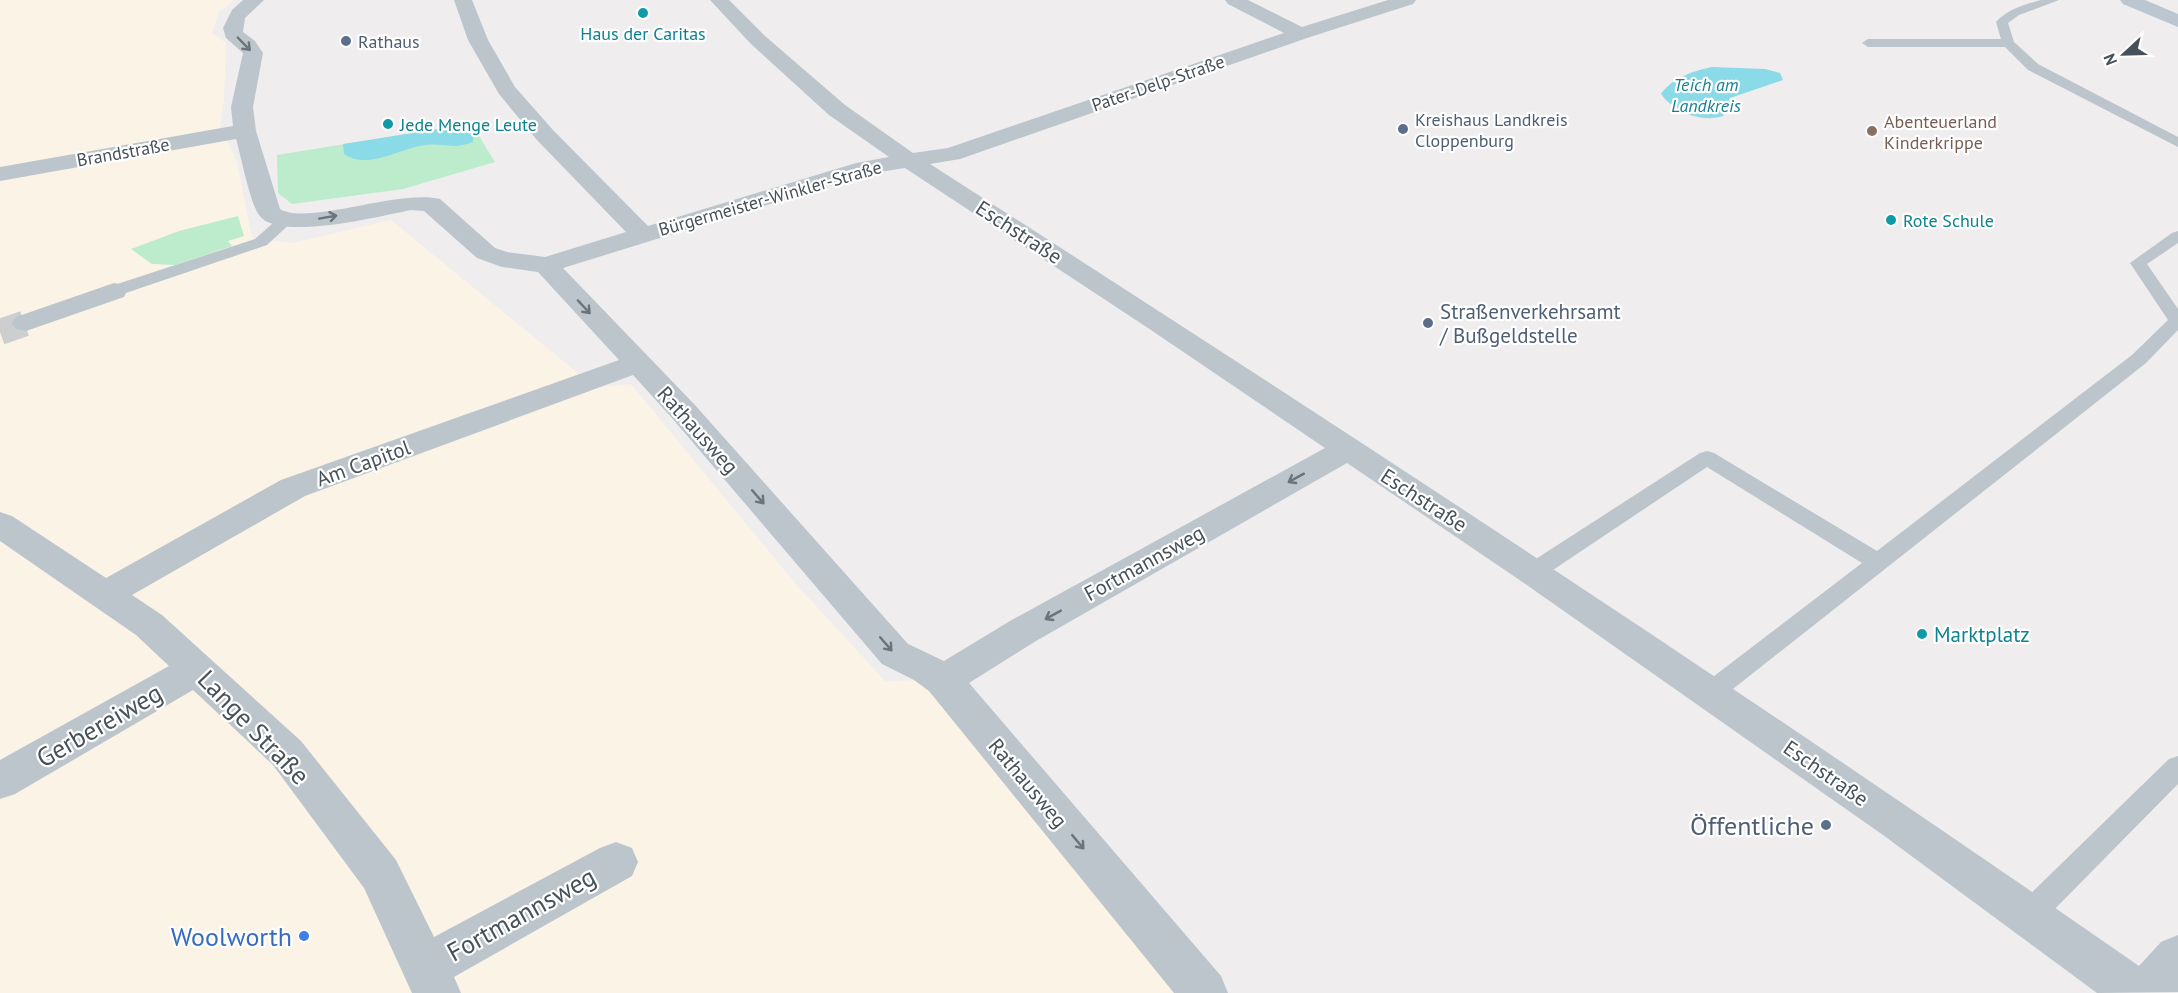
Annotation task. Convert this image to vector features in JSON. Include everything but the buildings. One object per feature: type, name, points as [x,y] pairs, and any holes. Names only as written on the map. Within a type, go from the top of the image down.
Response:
[{"type":"street","points":[[255,0],[237,14],[232,25],[233,34],[248,45],[253,53],[242,107],[245,131],[269,212],[276,217],[314,220],[411,203],[431,204],[486,253],[502,259],[546,265],[642,234]]},
{"type":"street","name":"Bürgermeister-Winkler-Straße","points":[[463,0],[478,40],[506,90],[642,234],[864,168],[908,160]]},
{"type":"street","name":"Eschstraße","points":[[718,0],[758,40],[837,110],[908,160],[1158,322],[1533,572],[2030,914],[2137,993]]},
{"type":"street","points":[[1234,0],[1300,34]]},
{"type":"street","name":"Pater-Delp-Straße","points":[[908,160],[952,154],[1300,34],[1407,0]]},
{"type":"street","points":[[2129,0],[2178,21]]},
{"type":"street","name":"Brandstraße","points":[[10,172],[245,131]]},
{"type":"street","name":"Rathausweg","points":[[546,265],[683,411],[895,654],[927,669],[943,680],[1204,993]]},
{"type":"street","points":[[26,323],[114,291]]},
{"type":"street","name":"Am Capitol","points":[[104,595],[293,488],[637,363]]},
{"type":"street","name":"Fortmannsweg","points":[[943,680],[1023,631],[1347,449]]},
{"type":"street","name":"Lange Straße","points":[[0,524],[149,625],[287,753],[381,874],[431,980]]},
{"type":"street","name":"Gerbereiweg","points":[[0,781],[197,669]]},
{"type":"street","name":"Fortmannsweg","points":[[431,980],[615,862]]},
{"type":"street","points":[[2148,993],[2178,958]]},
{"type":"lane","points":[[2053,0],[2015,12],[2002,22],[2008,43],[2033,67],[2178,143]]},
{"type":"lane","points":[[1868,43],[2008,43]]},
{"type":"lane","points":[[114,291],[261,242],[287,219]]},
{"type":"lane","points":[[1710,693],[2139,359],[2177,321],[2138,263],[2178,236]]},
{"type":"lane","points":[[1533,572],[1707,458],[1878,562]]},
{"type":"lane","points":[[2030,914],[2178,767]]},
{"type":"shaded area","points":[[0,0],[234,0],[219,12],[212,33],[226,43],[224,100],[220,127],[237,161],[252,238],[292,243],[391,220],[595,387],[631,384],[795,583],[885,681],[924,680],[1183,993],[0,993]]},
{"type":"green space","points":[[451,127],[474,128],[495,162],[403,189],[292,204],[278,193],[277,155]]},
{"type":"green space","points":[[238,216],[244,236],[228,241],[232,246],[175,265],[152,264],[131,249],[179,231]]},
{"type":"water","name":"Teich am Landkreis","points":[[1712,67],[1765,69],[1780,73],[1783,80],[1730,98],[1723,116],[1715,118],[1697,117],[1681,111],[1661,94],[1684,76]]},
{"type":"water","points":[[451,127],[474,128],[473,142],[460,146],[426,145],[385,157],[364,160],[354,159],[344,154],[343,144]]},
{"type":"tunnel","points":[[0,332],[26,323]]},
{"type":"place","name":"Haus der Caritas","points":[[643,13]]},
{"type":"place","name":"Rathaus","points":[[346,41]]},
{"type":"place","name":"Jede Menge Leute","points":[[388,124]]},
{"type":"place","name":"Kreishaus Landkreis Cloppenburg","points":[[1403,129]]},
{"type":"place","name":"Abenteuerland Kinderkrippe","points":[[1872,131]]},
{"type":"place","name":"Rote Schule","points":[[1891,220]]},
{"type":"place","name":"Straßenverkehrsamt / Bußgeldstelle","points":[[1428,323]]},
{"type":"place","name":"Marktplatz","points":[[1922,634]]},
{"type":"place","name":"Öffentliche","points":[[1826,825]]},
{"type":"place","name":"Woolworth","points":[[304,936]]}]
